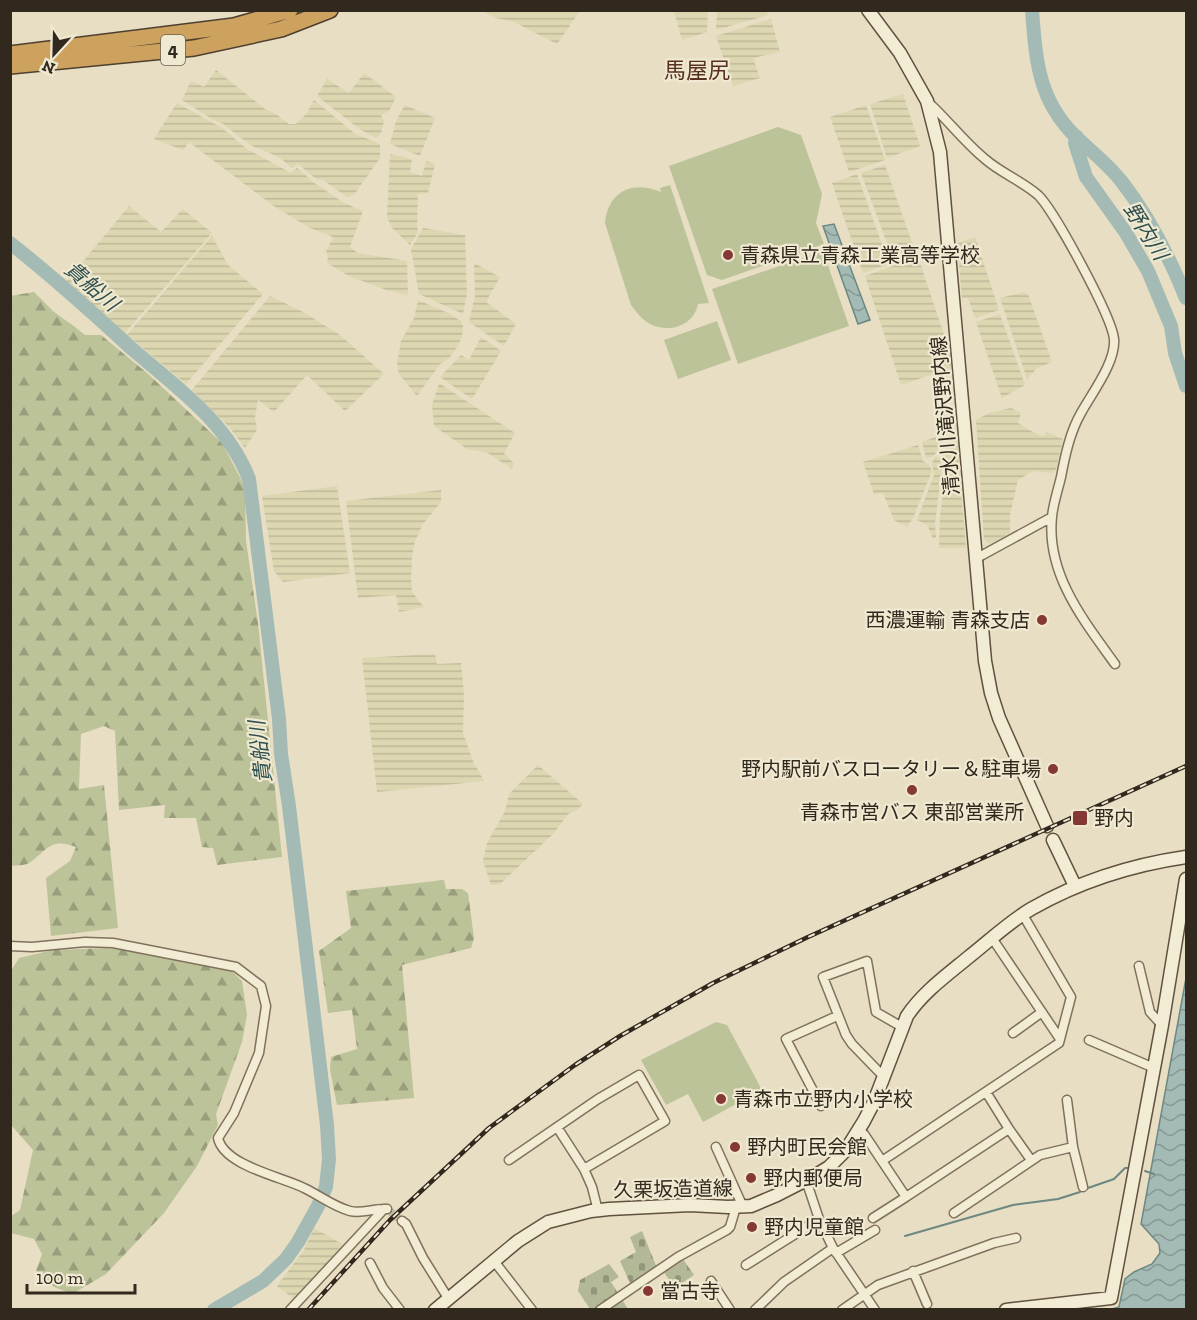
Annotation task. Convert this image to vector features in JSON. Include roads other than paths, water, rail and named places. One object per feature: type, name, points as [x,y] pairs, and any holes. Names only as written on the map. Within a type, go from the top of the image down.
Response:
[{"type":"highway","name":"4","points":[[10,54],[234,26],[290,10]]},
{"type":"highway","name":"4","points":[[10,66],[194,48],[281,29],[330,10]]},
{"type":"main road","name":"清水川滝沢野内線","points":[[868,10],[900,53],[927,101],[942,165],[985,661],[991,693],[999,718],[1047,826]]},
{"type":"main road","points":[[1053,840],[1075,886]]},
{"type":"main road","name":"久栗坂造道線","points":[[435,1310],[527,1234],[548,1222],[598,1210],[690,1205],[751,1206],[829,1167],[841,1156],[859,1130],[874,1102],[902,1027],[915,1004],[933,986],[1023,915],[1075,886],[1152,862],[1186,857]]},
{"type":"main road","points":[[1006,1310],[1111,1298],[1162,1025],[1186,879]]},
{"type":"street","points":[[927,101],[987,161],[1037,194],[1045,203],[1068,240],[1111,323],[1114,340],[1112,351],[1100,380],[1074,429],[1052,517],[1055,556],[1060,576],[1075,607],[1115,664]]},
{"type":"street","points":[[977,558],[1052,517]]},
{"type":"street","points":[[882,1161],[1059,1043],[1071,997],[1023,915]]},
{"type":"street","points":[[992,938],[1060,1039]]},
{"type":"street","points":[[10,945],[32,947],[85,942],[113,943],[236,967],[261,986],[266,1006],[259,1053],[234,1113],[218,1138],[219,1144],[238,1160],[259,1172],[302,1186],[331,1203],[352,1211],[386,1209],[290,1310]]},
{"type":"street","points":[[884,1076],[852,1044],[837,1016],[823,977],[867,960],[876,1012],[902,1027]]},
{"type":"street","points":[[1139,966],[1150,1012],[1162,1025]]},
{"type":"street","points":[[1013,1033],[1042,1012]]},
{"type":"street","points":[[821,1106],[786,1039],[837,1016]]},
{"type":"street","points":[[1089,1040],[1154,1068]]},
{"type":"street","points":[[509,1161],[557,1127],[639,1075],[665,1121],[584,1169]]},
{"type":"street","points":[[986,1092],[1031,1160]]},
{"type":"street","points":[[1067,1100],[1073,1148],[1083,1187]]},
{"type":"street","points":[[557,1127],[584,1169],[598,1210]]},
{"type":"street","points":[[859,1130],[906,1197]]},
{"type":"street","points":[[873,1218],[1009,1130]]},
{"type":"street","points":[[600,1310],[678,1257],[730,1227],[739,1207],[716,1147]]},
{"type":"street","points":[[954,1213],[1040,1155],[1073,1148]]},
{"type":"street","points":[[806,1180],[819,1219],[835,1251],[875,1310]]},
{"type":"street","points":[[746,1265],[819,1219]]},
{"type":"street","points":[[402,1221],[406,1224],[423,1258],[448,1298]]},
{"type":"street","points":[[755,1310],[784,1281],[875,1230]]},
{"type":"street","points":[[842,1310],[878,1285],[913,1271],[1016,1238]]},
{"type":"street","points":[[494,1261],[532,1310]]},
{"type":"street","points":[[370,1263],[383,1288],[400,1310]]},
{"type":"street","points":[[913,1271],[927,1304]]},
{"type":"street","points":[[711,1281],[730,1310]]},
{"type":"water","points":[[834,224],[870,320],[858,324],[823,226]]},
{"type":"water","points":[[1186,978],[1186,1309],[1112,1309],[1119,1307],[1125,1279],[1152,1264],[1160,1253],[1159,1244],[1141,1224]]},
{"type":"waterway","name":"野内川","points":[[1032,10],[1041,79],[1054,109],[1063,123],[1112,170],[1132,196],[1158,238],[1186,298]]},
{"type":"waterway","name":"野内川","points":[[1076,136],[1075,143],[1086,177],[1126,233],[1148,271],[1171,326],[1175,353],[1186,386]]},
{"type":"waterway","name":"貴船川","points":[[10,243],[72,294],[199,407],[228,440],[249,479],[327,1125],[329,1159],[326,1187],[318,1206],[286,1259],[263,1281],[214,1310]]},
{"type":"waterway","points":[[1088,1188],[1114,1179],[1125,1168],[1129,1168]]},
{"type":"waterway","points":[[1145,1171],[1154,1174]]},
{"type":"waterway","points":[[905,1236],[1013,1205],[1058,1199],[1080,1192]]},
{"type":"tunnel","points":[[387,1209],[402,1221]]},
{"type":"railway","points":[[308,1310],[390,1220],[489,1128],[575,1065],[620,1036],[713,983],[808,937],[1186,766]]},
{"type":"place","name":"青森県立青森工業高等学校","points":[[728,255]]},
{"type":"place","name":"西濃運輸 青森支店","points":[[1042,620]]},
{"type":"place","name":"野内駅前バスロータリー＆駐車場","points":[[1053,769]]},
{"type":"place","name":"青森市営バス 東部営業所","points":[[912,790]]},
{"type":"place","name":"野内","points":[[1080,818]]},
{"type":"place","name":"青森市立野内小学校","points":[[721,1099]]},
{"type":"place","name":"野内町民会館","points":[[735,1147]]},
{"type":"place","name":"野内郵便局","points":[[751,1178]]},
{"type":"place","name":"野内児童館","points":[[752,1227]]},
{"type":"place","name":"當古寺","points":[[648,1291]]},
{"type":"district","name":"馬屋尻","points":[[697,70]]}]
